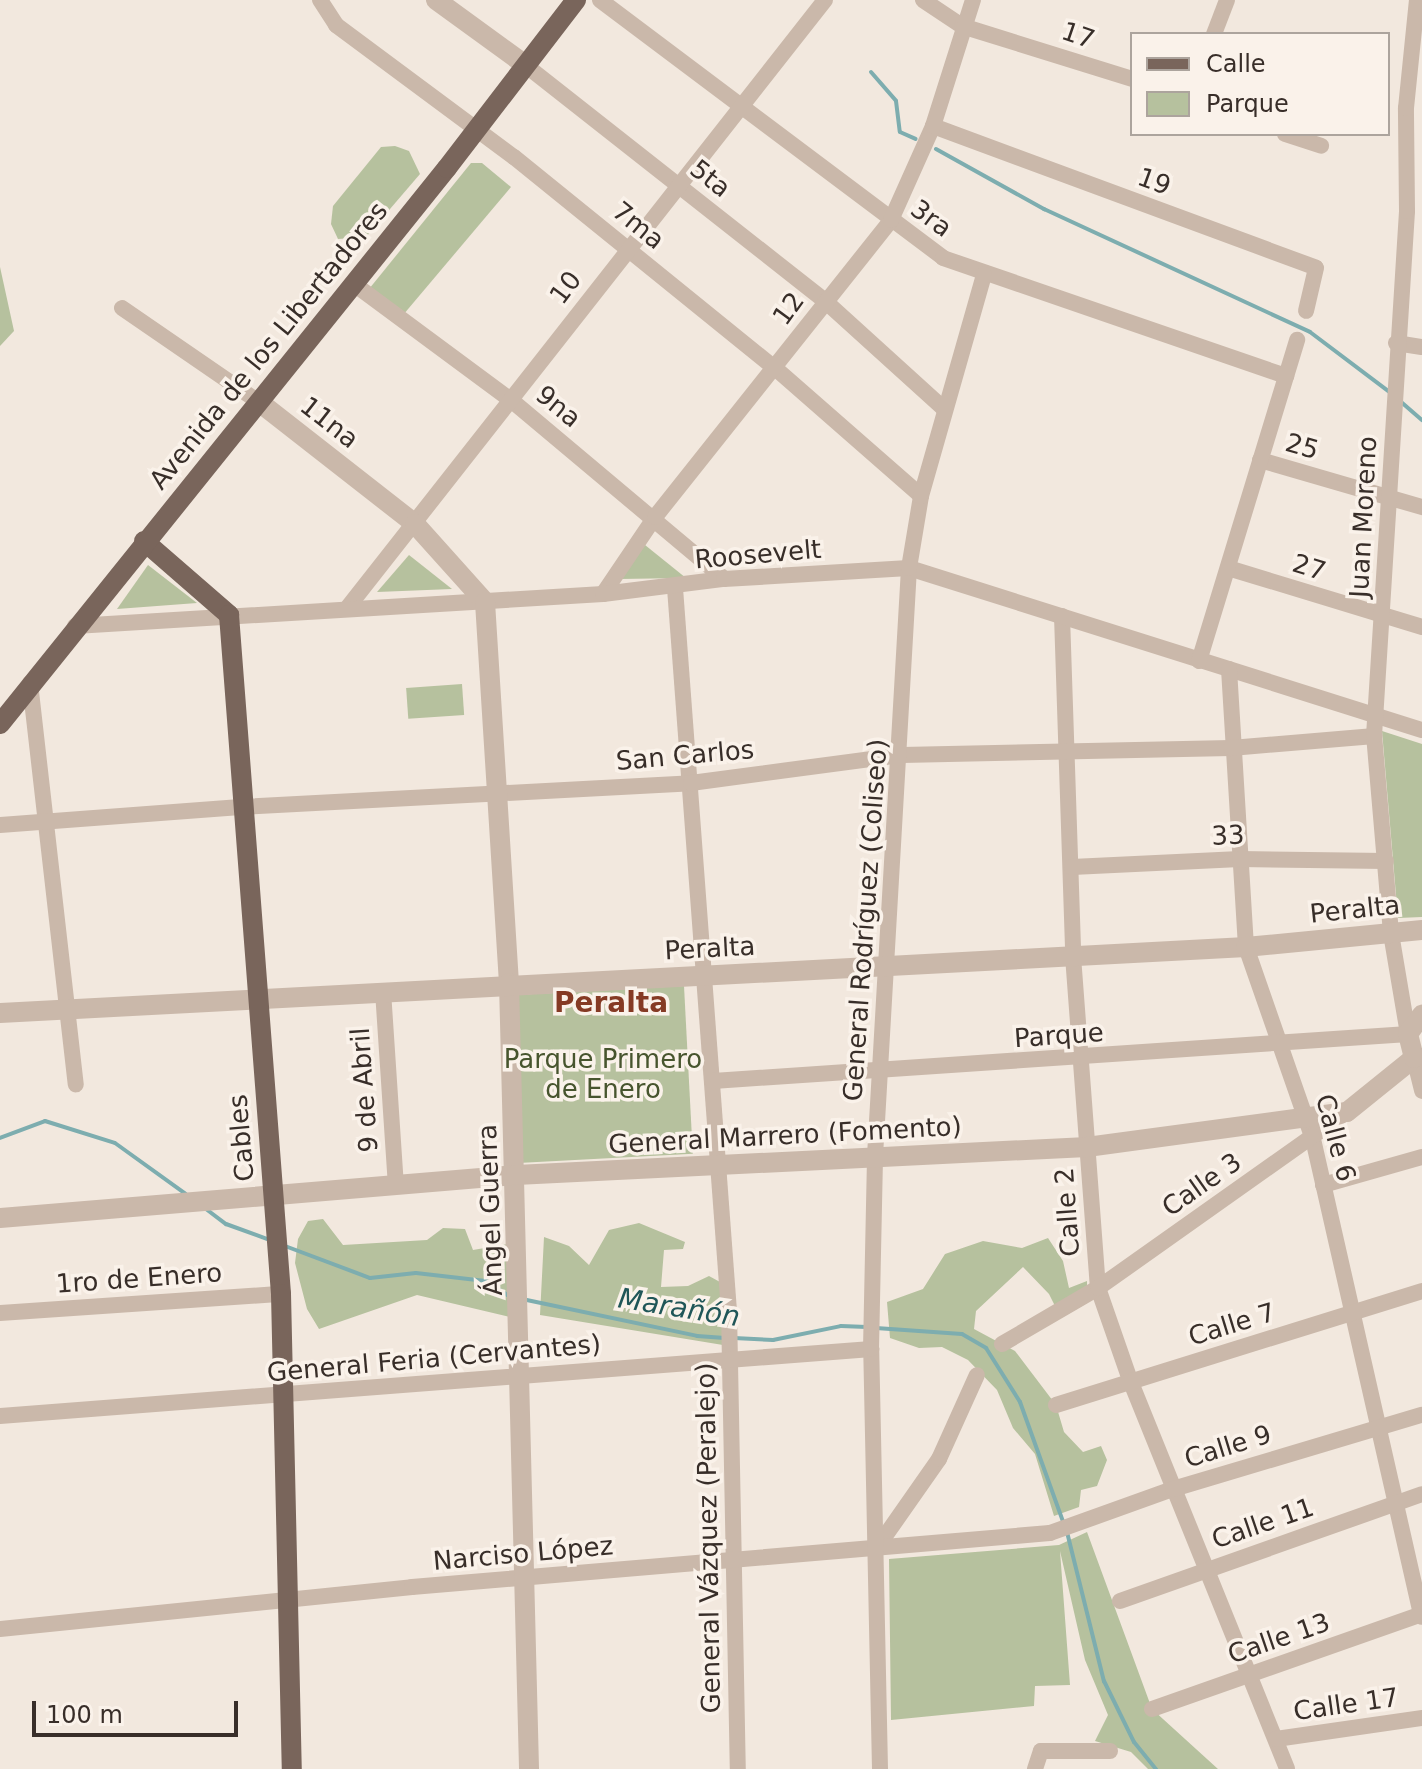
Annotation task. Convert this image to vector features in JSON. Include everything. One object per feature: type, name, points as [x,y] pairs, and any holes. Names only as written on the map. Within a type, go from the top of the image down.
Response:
[{"type":"main road","name":"Avenida de los Libertadores","points":[[0,724],[75,626],[354,284],[576,0]]},
{"type":"main road","points":[[144,541],[229,615]]},
{"type":"main road","name":"Cables","points":[[229,615],[240,807],[281,1294],[291,1599],[292,1769]]},
{"type":"street","name":"7ma","points":[[320,0],[336,25],[476,129],[627,248],[775,368],[921,496]]},
{"type":"street","name":"5ta","points":[[436,0],[524,64],[825,301],[944,409]]},
{"type":"street","name":"3ra","points":[[600,0],[744,104],[943,258],[984,275],[1286,376]]},
{"type":"street","name":"10","points":[[348,607],[627,248],[825,0]]},
{"type":"street","name":"17","points":[[923,0],[962,26],[1130,78]]},
{"type":"street","name":"12","points":[[603,594],[655,517],[891,220],[933,126],[962,26],[973,0]]},
{"type":"street","points":[[1215,32],[1227,0]]},
{"type":"street","name":"Juan Moreno","points":[[1408,1034],[1391,933],[1374,736],[1396,343],[1414,213],[1417,0]]},
{"type":"street","name":"19","points":[[933,126],[1316,268],[1306,311]]},
{"type":"street","points":[[1291,136],[1321,146]]},
{"type":"street","name":"General Rodríguez (Coliseo)","points":[[880,1769],[871,1349],[875,1156],[884,965],[902,755],[909,568],[921,496],[984,275]]},
{"type":"street","name":"9na","points":[[354,284],[511,400],[655,517],[724,579]]},
{"type":"street","name":"11na","points":[[122,308],[259,402],[415,524],[485,602]]},
{"type":"street","points":[[1199,661],[1297,340]]},
{"type":"street","points":[[1396,343],[1422,347]]},
{"type":"street","name":"25","points":[[1260,460],[1422,507]]},
{"type":"street","name":"Roosevelt","points":[[75,626],[348,607],[603,594],[675,588],[724,579],[909,568],[1422,730]]},
{"type":"street","name":"27","points":[[1228,568],[1422,627]]},
{"type":"street","name":"General Vázquez (Peralejo)","points":[[675,588],[729,1311],[738,1769]]},
{"type":"street","name":"Ángel Guerra","points":[[485,602],[509,983],[522,1376],[529,1769]]},
{"type":"street","name":"Calle 2","points":[[1062,616],[1073,956],[1098,1288],[1130,1380],[1287,1769]]},
{"type":"street","name":"Calle 6","points":[[1229,669],[1231,748],[1246,947],[1284,1047],[1313,1139],[1422,1615]]},
{"type":"street","points":[[30,683],[76,1084]]},
{"type":"street","name":"San Carlos","points":[[0,825],[240,807],[691,783],[902,755],[1067,749],[1231,748],[1374,736]]},
{"type":"street","name":"33","points":[[1072,867],[1240,859],[1386,861]]},
{"type":"street","name":"Peralta","points":[[0,1013],[509,983],[704,976],[1246,947],[1422,930]]},
{"type":"street","name":"9 de Abril","points":[[383,991],[396,1186]]},
{"type":"street","points":[[1422,1015],[1408,1034],[1418,1057],[1422,1091]]},
{"type":"street","name":"Parque","points":[[713,1081],[1284,1047],[1408,1034]]},
{"type":"street","name":"Calle 3","points":[[1002,1344],[1098,1288],[1313,1139],[1418,1057]]},
{"type":"street","name":"General Marrero (Fomento)","points":[[0,1218],[173,1200],[516,1175],[1087,1147],[1347,1112]]},
{"type":"street","points":[[1323,1185],[1422,1157]]},
{"type":"street","name":"Calle 7","points":[[1056,1405],[1422,1291]]},
{"type":"street","name":"1ro de Enero","points":[[0,1313],[281,1294]]},
{"type":"street","name":"General Feria (Cervantes)","points":[[0,1416],[871,1349]]},
{"type":"street","points":[[876,1549],[939,1459],[977,1375]]},
{"type":"street","name":"Calle 9","points":[[1050,1533],[1173,1489],[1422,1415]]},
{"type":"street","name":"Calle 11","points":[[1120,1601],[1422,1494]]},
{"type":"street","name":"Narciso López","points":[[0,1629],[291,1599],[1050,1533]]},
{"type":"street","name":"Calle 13","points":[[1152,1709],[1422,1615]]},
{"type":"street","name":"Calle 17","points":[[1276,1739],[1422,1718]]},
{"type":"street","points":[[1035,1769],[1041,1751],[1110,1751]]},
{"type":"green space","points":[[395,146],[409,151],[420,174],[366,237],[338,239],[331,224],[333,206],[381,147]]},
{"type":"green space","points":[[471,163],[482,163],[511,187],[398,321],[365,294]]},
{"type":"green space","points":[[0,267],[14,331],[0,346]]},
{"type":"green space","points":[[645,545],[686,578],[619,579]]},
{"type":"green space","points":[[409,555],[452,589],[377,592]]},
{"type":"green space","points":[[148,565],[197,603],[117,609]]},
{"type":"green space","points":[[462,684],[464,715],[408,719],[406,688]]},
{"type":"green space","points":[[1382,731],[1422,744],[1422,917],[1398,918]]},
{"type":"green space","name":"Parque Primero de Enero","points":[[684,986],[693,1154],[523,1163],[514,995]]},
{"type":"green space","points":[[323,1219],[343,1245],[427,1240],[443,1228],[465,1229],[473,1250],[508,1244],[514,1318],[417,1295],[319,1329],[307,1309],[295,1263],[298,1239],[308,1221]]},
{"type":"green space","points":[[639,1223],[685,1242],[683,1249],[664,1250],[661,1287],[688,1286],[709,1276],[720,1282],[723,1345],[540,1315],[544,1237],[569,1246],[589,1265],[609,1230]]},
{"type":"green space","points":[[1048,1238],[1063,1261],[1069,1288],[1087,1281],[1087,1303],[1061,1318],[1049,1294],[1023,1267],[976,1311],[974,1329],[1015,1351],[1056,1405],[1064,1432],[1083,1452],[1101,1446],[1107,1460],[1097,1486],[1081,1490],[1079,1507],[1054,1516],[1035,1454],[1013,1428],[997,1390],[968,1360],[942,1347],[919,1348],[890,1338],[887,1302],[923,1289],[945,1254],[983,1241],[1022,1248]]},
{"type":"green space","points":[[1087,1532],[1152,1709],[1218,1769],[1148,1769],[1131,1752],[1095,1741],[1108,1715],[1085,1660],[1060,1551],[1070,1685],[1035,1686],[1034,1706],[891,1720],[889,1559],[1059,1545]]},
{"type":"waterway","points":[[871,72],[896,101],[900,132],[916,139]]},
{"type":"waterway","points":[[936,149],[1044,209],[1310,332],[1391,393]]},
{"type":"waterway","points":[[1400,401],[1422,420]]},
{"type":"waterway","name":"Marañón","points":[[0,1138],[45,1121],[115,1143],[186,1194]]},
{"type":"waterway","name":"Marañón","points":[[206,1209],[226,1224],[270,1240]]},
{"type":"waterway","name":"Marañón","points":[[285,1246],[370,1278],[416,1273],[486,1281],[509,1296]]},
{"type":"waterway","name":"Marañón","points":[[522,1299],[697,1336],[725,1338]]},
{"type":"waterway","name":"Marañón","points":[[734,1338],[773,1340],[841,1326],[867,1327]]},
{"type":"waterway","name":"Marañón","points":[[876,1328],[962,1334],[986,1348],[1020,1402],[1064,1524]]},
{"type":"waterway","name":"Marañón","points":[[1067,1532],[1104,1681],[1134,1742],[1156,1769]]},
{"type":"district","name":"Peralta","points":[[611,1003]]}]
